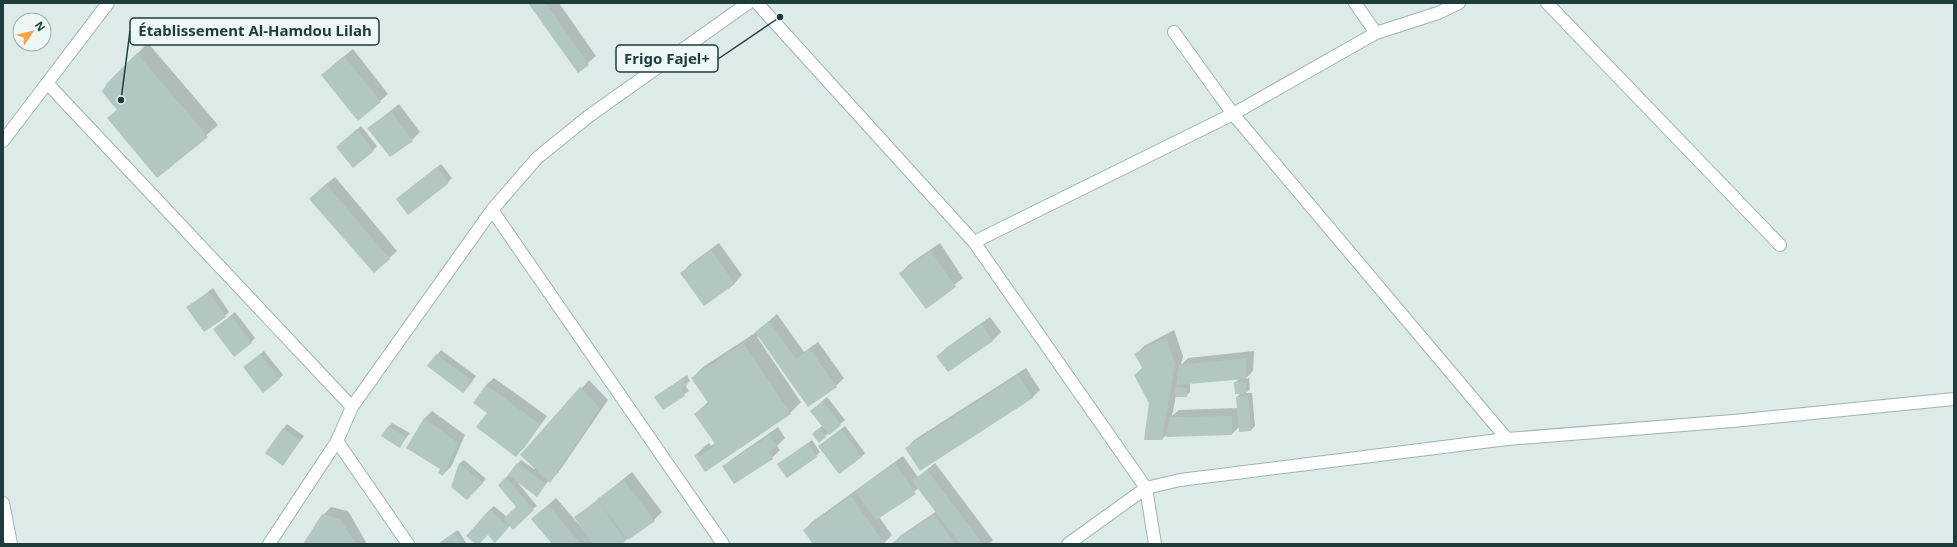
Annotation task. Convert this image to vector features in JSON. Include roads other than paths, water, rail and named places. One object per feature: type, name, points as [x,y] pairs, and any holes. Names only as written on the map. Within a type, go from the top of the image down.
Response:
[{"type":"street","points":[[3,141],[108,3]]},
{"type":"street","points":[[269,544],[337,441],[352,407],[492,210],[537,158],[577,126],[748,3]]},
{"type":"street","points":[[757,3],[974,242],[1146,488],[1155,544]]},
{"type":"street","points":[[1355,3],[1376,33]]},
{"type":"street","points":[[974,242],[1233,114],[1376,33],[1438,13],[1459,3]]},
{"type":"street","points":[[1547,3],[1780,245]]},
{"type":"street","points":[[1174,32],[1233,114],[1507,439]]},
{"type":"street","points":[[46,83],[352,407]]},
{"type":"street","points":[[492,210],[723,544]]},
{"type":"street","points":[[1068,544],[1146,488],[1180,480],[1507,439],[1733,421],[1954,399]]},
{"type":"street","points":[[337,441],[408,544]]},
{"type":"street","points":[[3,503],[11,544]]},
{"type":"place","name":"Frigo Fajel+","points":[[780,17]]},
{"type":"place","name":"Établissement Al-Hamdou Lilah","points":[[121,100]]}]
